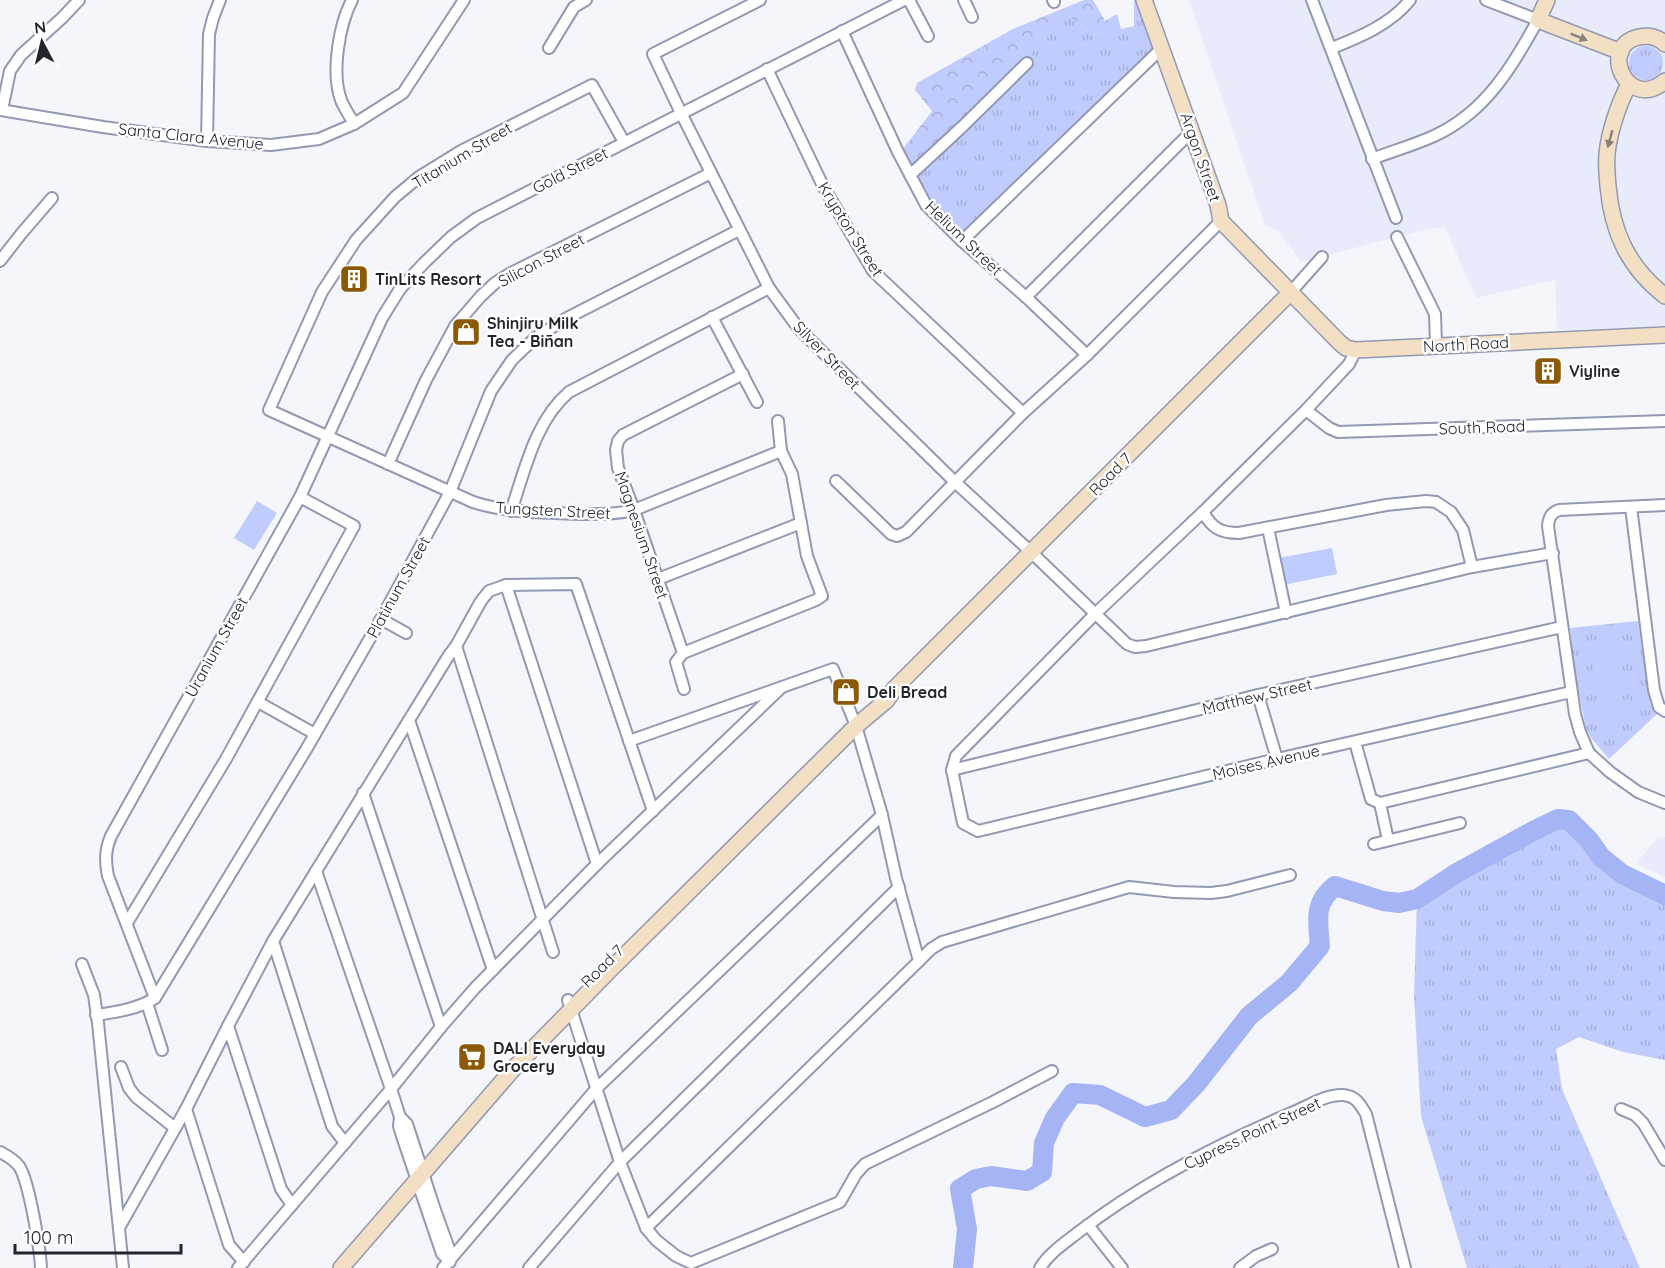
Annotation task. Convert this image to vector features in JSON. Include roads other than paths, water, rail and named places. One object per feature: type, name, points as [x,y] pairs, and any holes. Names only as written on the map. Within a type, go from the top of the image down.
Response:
[{"type":"street","points":[[1,110],[10,71],[21,55],[79,0]]},
{"type":"street","points":[[207,141],[209,34],[220,0]]},
{"type":"street","points":[[352,0],[339,41],[336,73],[340,99],[354,124]]},
{"type":"street","name":"Santa Clara Avenue","points":[[1,110],[207,141],[272,145],[319,139],[354,124],[403,93],[464,0]]},
{"type":"street","points":[[549,48],[575,3],[586,0]]},
{"type":"street","points":[[681,113],[653,54],[760,0]]},
{"type":"street","points":[[909,0],[928,36]]},
{"type":"street","points":[[964,0],[972,17]]},
{"type":"street","name":"Argon Street","points":[[1144,0],[1218,205],[1221,221],[1290,293]]},
{"type":"street","points":[[1312,0],[1396,218]]},
{"type":"street","points":[[1332,48],[1355,39],[1388,21],[1410,0]]},
{"type":"street","points":[[1486,0],[1621,52]]},
{"type":"street","points":[[1372,159],[1435,136],[1476,108],[1500,83],[1514,63],[1538,20],[1546,0]]},
{"type":"street","name":"Gold Street","points":[[328,437],[382,318],[400,289],[451,237],[477,218],[897,2]]},
{"type":"street","name":"Helium Street","points":[[842,31],[926,205],[1087,355]]},
{"type":"street","points":[[1664,39],[1648,36],[1635,38],[1624,46],[1619,61],[1623,77],[1634,87],[1646,89],[1658,86],[1665,81]]},
{"type":"street","points":[[962,241],[1162,48]]},
{"type":"street","points":[[910,175],[1027,63]]},
{"type":"street","name":"Krypton Street","points":[[767,69],[823,186],[873,271],[1023,413]]},
{"type":"street","points":[[1629,84],[1608,142],[1606,154],[1610,208],[1617,233],[1628,256],[1646,280],[1665,296]]},
{"type":"street","name":"Titanium Street","points":[[328,437],[269,410],[322,292],[356,240],[395,197],[419,177],[461,151],[592,85],[624,142]]},
{"type":"street","name":"Silver Street","points":[[681,113],[768,288],[799,329],[955,482],[1127,644],[1136,647],[1146,646],[1286,613]]},
{"type":"street","points":[[1026,297],[1192,131]]},
{"type":"street","name":"Silicon Street","points":[[388,464],[426,380],[455,326],[480,296],[511,273],[711,173]]},
{"type":"street","points":[[0,261],[52,198]]},
{"type":"street","points":[[836,481],[891,534],[897,536],[906,532],[1023,413],[1087,355],[1221,221]]},
{"type":"street","name":"Platinum Street","points":[[151,1000],[315,734],[381,619],[450,492],[492,391],[512,360],[535,338],[567,318],[739,230]]},
{"type":"street","points":[[1397,237],[1435,314],[1437,345]]},
{"type":"street","name":"Road 7","points":[[332,1268],[570,1005],[855,723],[887,700],[895,688],[1290,293],[1322,257]]},
{"type":"street","points":[[511,511],[538,434],[557,402],[582,384],[768,288]]},
{"type":"street","points":[[952,770],[956,756],[1095,614],[1203,512],[1349,364],[1356,350],[1346,348],[1340,343],[1290,293]]},
{"type":"street","points":[[712,316],[758,402]]},
{"type":"street","name":"North Road","points":[[1356,350],[1665,335]]},
{"type":"street","name":"Magnesium Street","points":[[683,653],[618,468],[616,450],[618,441],[623,435],[743,374]]},
{"type":"street","name":"South Road","points":[[1306,410],[1329,428],[1338,432],[1665,421]]},
{"type":"street","points":[[684,690],[676,662],[683,653],[822,596],[807,556],[792,474],[780,451],[778,421]]},
{"type":"street","name":"Tungsten Street","points":[[328,437],[450,492],[490,507],[511,511],[597,515],[618,514],[634,510],[780,451]]},
{"type":"street","name":"Uranium Street","points":[[127,923],[108,876],[105,857],[111,836],[300,497],[328,437]]},
{"type":"street","points":[[162,1050],[151,1000],[127,923],[226,759],[354,526],[300,497]]},
{"type":"street","points":[[1203,512],[1210,524],[1221,531],[1239,533],[1386,505],[1436,502],[1452,512],[1463,530],[1472,567]]},
{"type":"street","points":[[1665,505],[1566,509],[1552,513],[1548,526],[1571,692],[1580,732],[1589,753],[1610,772],[1638,792],[1665,803]]},
{"type":"street","points":[[1631,507],[1654,690],[1659,707],[1665,711]]},
{"type":"street","points":[[658,579],[801,523]]},
{"type":"street","points":[[1268,528],[1286,613],[1472,567],[1553,553]]},
{"type":"street","points":[[120,1226],[186,1109],[273,941],[489,591],[506,585],[576,584],[653,811]]},
{"type":"street","points":[[506,585],[597,864]]},
{"type":"street","points":[[381,619],[406,633]]},
{"type":"street","name":"Matthew Street","points":[[952,770],[1258,695],[1562,627]]},
{"type":"street","points":[[456,646],[553,952]]},
{"type":"street","points":[[629,741],[833,669],[855,723],[882,815],[919,961]]},
{"type":"street","points":[[186,1109],[229,1245],[241,1265],[441,1027],[493,970],[597,864],[782,687]]},
{"type":"street","name":"Moises Avenue","points":[[952,770],[963,823],[978,831],[1277,759],[1571,692]]},
{"type":"street","points":[[1258,695],[1277,759]]},
{"type":"street","points":[[258,702],[315,734]]},
{"type":"street","points":[[409,720],[493,970]]},
{"type":"street","points":[[1355,742],[1371,799],[1380,803],[1589,753]]},
{"type":"street","points":[[363,793],[441,1027]]},
{"type":"street","points":[[1380,803],[1388,840]]},
{"type":"street","points":[[448,1265],[596,1089],[882,815]]},
{"type":"street","points":[[1374,844],[1460,823]]},
{"type":"street","points":[[316,871],[400,1117],[407,1124],[418,1173],[449,1249],[448,1265]]},
{"type":"street","points":[[646,1228],[931,949],[942,942],[1129,886],[1174,892],[1211,893],[1290,875]]},
{"type":"street","points":[[529,1268],[620,1162],[899,887]]},
{"type":"street","points":[[273,941],[332,1126],[345,1143]]},
{"type":"street","points":[[82,964],[94,995],[123,1268]]},
{"type":"street","points":[[96,1015],[118,1011],[151,1000]]},
{"type":"street","points":[[570,1005],[620,1162],[646,1228],[656,1240],[676,1256],[691,1263],[840,1202],[856,1174],[865,1164],[1052,1071]]},
{"type":"street","points":[[228,1026],[281,1189],[292,1204]]},
{"type":"street","points":[[121,1067],[129,1088],[136,1097],[175,1128]]},
{"type":"street","name":"Cypress Point Street","points":[[1040,1268],[1060,1247],[1088,1226],[1140,1190],[1211,1149],[1327,1098],[1341,1095],[1352,1096],[1360,1103],[1365,1114],[1405,1268]]},
{"type":"street","points":[[1621,1109],[1635,1115],[1644,1123],[1665,1160]]},
{"type":"street","points":[[0,1152],[18,1166],[26,1184],[41,1268]]},
{"type":"street","name":"Road 7","points":[[341,1268],[418,1173]]},
{"type":"street","points":[[1088,1226],[1122,1268]]},
{"type":"street","points":[[1240,1268],[1256,1256],[1272,1250]]},
{"type":"waterway","points":[[963,1268],[967,1229],[960,1189],[976,1179],[991,1176],[1027,1181],[1042,1172],[1044,1143],[1055,1118],[1073,1093],[1100,1095],[1145,1117],[1171,1110],[1196,1084],[1249,1016],[1289,983],[1320,946],[1318,913],[1323,899],[1335,886],[1383,901],[1399,903],[1417,899],[1455,874],[1558,819],[1569,820],[1589,840],[1601,857],[1622,874],[1665,895]]},
{"type":"place","name":"TinLits Resort","points":[[354,279]]},
{"type":"place","name":"Shinjiru Milk Tea - Biñan","points":[[466,332]]},
{"type":"place","name":"Viyline","points":[[1548,371]]},
{"type":"place","name":"Deli Bread","points":[[846,692]]},
{"type":"place","name":"DALI Everyday Grocery","points":[[472,1057]]}]
